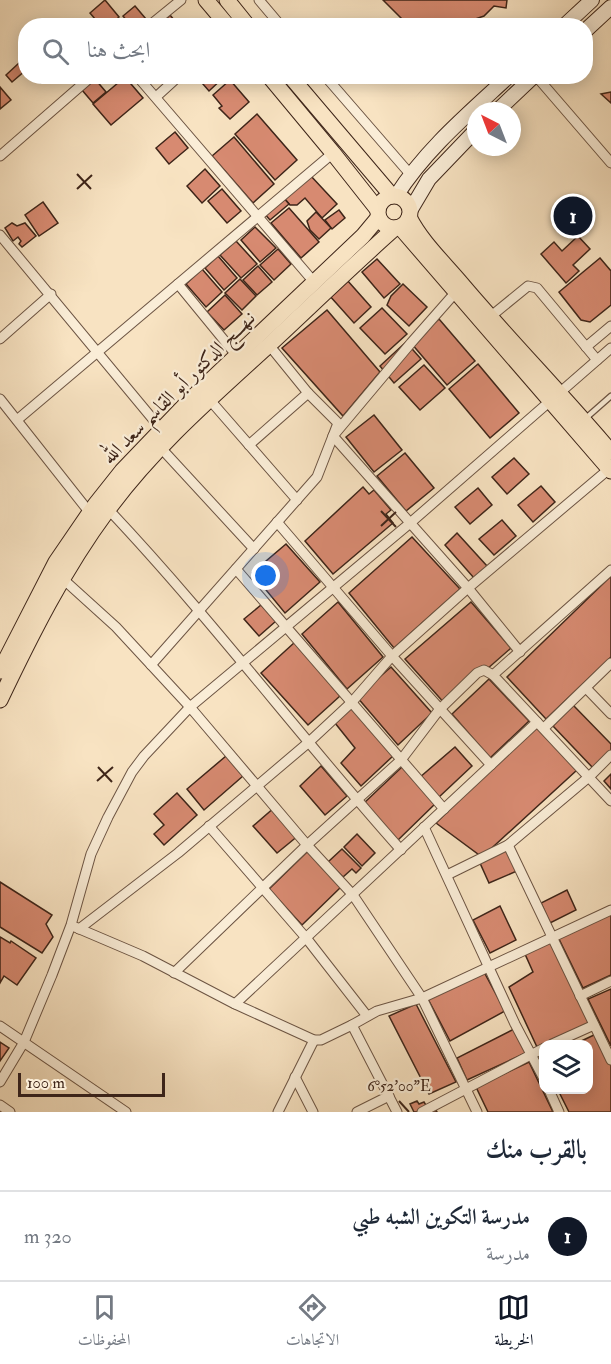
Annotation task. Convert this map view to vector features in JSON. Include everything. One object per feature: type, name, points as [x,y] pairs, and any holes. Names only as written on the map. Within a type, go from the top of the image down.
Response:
[{"type":"main road","points":[[206,0],[221,18]]},
{"type":"main road","points":[[227,0],[242,18]]},
{"type":"main road","points":[[573,18],[592,0]]},
{"type":"main road","points":[[593,23],[611,7]]},
{"type":"main road","points":[[276,84],[333,153],[385,225],[403,221],[429,179],[467,139]]},
{"type":"main road","points":[[297,84],[394,196],[404,200],[403,221],[422,255],[554,396]]},
{"type":"main road","points":[[378,214],[381,202],[394,196],[431,149],[500,84]]},
{"type":"main road","points":[[507,102],[526,84]]},
{"type":"main road","name":"نـهـــج الدكتور أبو القاسم سعد الله","points":[[0,671],[47,576],[122,471],[161,429],[363,236],[378,214]]},
{"type":"main road","points":[[403,221],[426,242],[490,317],[578,425],[610,470]]},
{"type":"main road","name":"نـهـــج الدكتور أبو القاسم سعد الله","points":[[0,700],[63,579],[108,510],[160,447],[403,221]]},
{"type":"main road","points":[[369,252],[393,244],[406,247],[422,255]]},
{"type":"main road","points":[[578,425],[606,443]]},
{"type":"street","points":[[159,18],[181,0]]},
{"type":"street","points":[[259,0],[274,18]]},
{"type":"street","points":[[0,156],[83,84]]},
{"type":"street","points":[[144,84],[314,282]]},
{"type":"street","points":[[156,97],[170,84]]},
{"type":"street","points":[[332,84],[410,174]]},
{"type":"street","points":[[542,84],[611,163]]},
{"type":"street","points":[[17,420],[333,153]]},
{"type":"street","points":[[0,235],[161,429]]},
{"type":"street","points":[[178,284],[237,356]]},
{"type":"street","points":[[490,317],[528,286],[537,288],[597,360]]},
{"type":"street","points":[[333,436],[456,293]]},
{"type":"street","points":[[0,339],[51,294]]},
{"type":"street","points":[[586,347],[611,326]]},
{"type":"street","points":[[151,665],[317,477],[338,423],[308,393],[269,345]]},
{"type":"street","points":[[0,1082],[24,1042],[75,927],[91,854],[117,799],[144,756],[190,707],[409,524],[611,348]]},
{"type":"street","points":[[249,445],[308,393]]},
{"type":"street","points":[[0,399],[90,513]]},
{"type":"street","points":[[209,399],[297,500]]},
{"type":"street","points":[[333,436],[468,588],[520,652]]},
{"type":"street","points":[[160,447],[254,549]]},
{"type":"street","points":[[75,927],[178,853],[309,742],[352,702],[392,656],[468,588],[610,470]]},
{"type":"street","points":[[108,510],[200,610],[242,663],[401,850]]},
{"type":"street","points":[[277,522],[439,710],[490,765]]},
{"type":"street","points":[[236,569],[444,809]]},
{"type":"street","points":[[493,675],[611,570]]},
{"type":"street","points":[[63,579],[116,627],[190,707],[307,845],[353,895],[422,998],[477,1112]]},
{"type":"street","points":[[235,1004],[307,939],[490,765],[586,688],[611,663]]},
{"type":"street","points":[[174,973],[307,845],[401,760],[439,710],[477,673],[484,670],[493,675],[611,801]]},
{"type":"street","points":[[586,688],[611,714]]},
{"type":"street","points":[[447,875],[508,845],[590,776],[611,755]]},
{"type":"street","points":[[209,826],[307,939],[367,1016]]},
{"type":"street","points":[[424,827],[539,1071]]},
{"type":"street","points":[[508,845],[611,1059]]},
{"type":"street","points":[[75,927],[143,957],[235,1004],[314,1040],[321,1040],[367,1016],[422,998],[490,968],[611,910]]},
{"type":"street","points":[[580,996],[611,981]]},
{"type":"street","points":[[352,1025],[397,1112]]},
{"type":"street","points":[[561,1040],[594,1025]]},
{"type":"street","points":[[0,1026],[126,1112]]},
{"type":"street","points":[[278,1112],[314,1040]]},
{"type":"street","points":[[422,1112],[539,1050]]},
{"type":"street","points":[[295,1077],[313,1112]]},
{"type":"street","points":[[551,1094],[560,1112]]},
{"type":"street","points":[[357,1112],[389,1096]]},
{"type":"street","points":[[0,1105],[10,1112]]},
{"type":"lane","points":[[578,425],[611,396]]},
{"type":"building","points":[[105,0],[119,17],[94,18],[90,13]]},
{"type":"building","points":[[383,0],[507,0],[506,8],[494,6],[484,16],[478,18],[401,18]]},
{"type":"building","points":[[135,6],[145,18],[125,18],[123,16]]},
{"type":"building","points":[[18,64],[18,77],[12,82],[6,75]]},
{"type":"building","points":[[89,84],[99,84],[106,92],[93,103],[82,90]]},
{"type":"building","points":[[117,84],[131,84],[143,98],[111,125],[93,104]]},
{"type":"building","points":[[203,84],[216,84],[209,91]]},
{"type":"building","points":[[225,84],[233,84],[249,102],[230,119],[219,108],[222,106],[213,95]]},
{"type":"building","points":[[0,87],[11,100],[0,109]]},
{"type":"building","points":[[611,92],[611,103],[601,94]]},
{"type":"building","points":[[257,114],[297,160],[275,180],[235,134]]},
{"type":"building","points":[[175,132],[188,148],[169,164],[156,148]]},
{"type":"building","points":[[234,137],[274,184],[253,203],[212,156]]},
{"type":"building","points":[[205,169],[220,186],[202,203],[187,186]]},
{"type":"building","points":[[310,175],[337,204],[322,218],[305,198],[297,205],[290,205],[284,198]]},
{"type":"building","points":[[222,189],[241,211],[227,223],[208,201]]},
{"type":"building","points":[[282,196],[289,204],[270,220],[263,212]]},
{"type":"building","points":[[43,202],[58,223],[39,236],[25,215]]},
{"type":"building","points":[[289,208],[319,242],[301,258],[271,223]]},
{"type":"building","points":[[339,210],[345,218],[332,229],[325,220]]},
{"type":"building","points":[[316,212],[331,228],[319,239],[310,230],[307,221]]},
{"type":"building","points":[[12,223],[17,226],[25,223],[36,236],[22,247],[18,237],[13,241],[5,228]]},
{"type":"building","points":[[255,227],[276,248],[260,262],[241,240]]},
{"type":"building","points":[[578,236],[590,249],[573,265],[579,271],[566,283],[541,254],[554,242],[562,251]]},
{"type":"building","points":[[236,241],[257,264],[241,278],[220,255]]},
{"type":"building","points":[[278,249],[291,264],[274,280],[260,265]]},
{"type":"building","points":[[218,256],[237,278],[224,290],[205,268]]},
{"type":"building","points":[[600,258],[611,271],[611,305],[590,322],[581,320],[559,292]]},
{"type":"building","points":[[377,259],[400,284],[384,298],[362,272]]},
{"type":"building","points":[[258,266],[272,282],[257,295],[243,280]]},
{"type":"building","points":[[202,269],[222,292],[206,307],[186,284]]},
{"type":"building","points":[[240,279],[256,296],[242,310],[225,293]]},
{"type":"building","points":[[347,280],[371,307],[354,323],[329,295]]},
{"type":"building","points":[[403,284],[427,307],[409,326],[387,305],[391,296]]},
{"type":"building","points":[[225,295],[242,314],[224,330],[207,312]]},
{"type":"building","points":[[382,308],[407,334],[385,354],[360,328]]},
{"type":"building","points":[[327,310],[380,372],[343,416],[282,348]]},
{"type":"building","points":[[439,319],[475,361],[447,385],[411,343]]},
{"type":"building","points":[[406,342],[421,359],[394,383],[380,366]]},
{"type":"building","points":[[478,364],[519,413],[490,438],[449,389]]},
{"type":"building","points":[[424,365],[445,388],[420,410],[399,387]]},
{"type":"building","points":[[374,415],[402,450],[374,472],[346,437]]},
{"type":"building","points":[[405,453],[434,488],[406,511],[377,476]]},
{"type":"building","points":[[514,458],[529,474],[507,494],[492,477]]},
{"type":"building","points":[[541,486],[555,502],[533,522],[518,505]]},
{"type":"building","points":[[363,487],[369,494],[374,490],[391,510],[386,514],[393,523],[333,574],[305,541]]},
{"type":"building","points":[[478,488],[492,505],[470,524],[455,507]]},
{"type":"building","points":[[502,520],[516,536],[494,555],[479,539]]},
{"type":"building","points":[[457,533],[487,566],[474,578],[445,545]]},
{"type":"building","points":[[412,537],[460,589],[394,648],[349,593]]},
{"type":"building","points":[[286,544],[320,582],[285,613],[252,573]]},
{"type":"building","points":[[611,576],[611,657],[546,719],[507,677]]},
{"type":"building","points":[[338,602],[383,657],[347,689],[302,634]]},
{"type":"building","points":[[471,602],[511,648],[446,705],[405,659]]},
{"type":"building","points":[[261,605],[276,621],[259,636],[244,619]]},
{"type":"building","points":[[295,642],[340,696],[308,725],[261,673]]},
{"type":"building","points":[[391,667],[432,713],[398,745],[357,697]]},
{"type":"building","points":[[489,679],[529,721],[490,758],[452,714]]},
{"type":"building","points":[[573,705],[611,744],[611,751],[593,768],[553,726]]},
{"type":"building","points":[[351,708],[393,756],[361,786],[341,763],[355,748],[335,723]]},
{"type":"building","points":[[535,726],[577,770],[482,857],[436,823]]},
{"type":"building","points":[[455,747],[472,766],[438,798],[419,778]]},
{"type":"building","points":[[226,756],[243,776],[204,810],[187,789]]},
{"type":"building","points":[[321,766],[347,796],[325,815],[300,786]]},
{"type":"building","points":[[403,766],[436,803],[397,841],[363,804]]},
{"type":"building","points":[[611,774],[611,789],[604,781]]},
{"type":"building","points":[[177,793],[197,815],[164,845],[154,834],[164,825],[154,814]]},
{"type":"building","points":[[275,807],[299,835],[277,853],[253,826]]},
{"type":"building","points":[[357,834],[375,853],[362,866],[344,847]]},
{"type":"building","points":[[342,849],[361,868],[356,873],[352,869],[343,877],[328,862]]},
{"type":"building","points":[[309,850],[342,886],[302,925],[269,889]]},
{"type":"building","points":[[506,850],[517,871],[489,883],[480,863]]},
{"type":"building","points":[[0,882],[52,915],[46,924],[53,937],[42,953],[0,927]]},
{"type":"building","points":[[567,890],[576,910],[550,923],[541,903]]},
{"type":"building","points":[[500,906],[516,940],[490,953],[473,920]]},
{"type":"building","points":[[611,912],[611,975],[583,988],[558,937]]},
{"type":"building","points":[[0,937],[10,943],[11,941],[36,958],[17,985],[4,976],[0,983]]},
{"type":"building","points":[[551,942],[591,1022],[552,1040],[539,1040],[537,1047],[509,987],[533,972],[525,954]]},
{"type":"building","points":[[484,972],[505,1011],[450,1041],[428,999]]},
{"type":"building","points":[[611,989],[611,1046],[588,999]]},
{"type":"building","points":[[416,1004],[456,1082],[429,1094],[389,1016]]},
{"type":"building","points":[[514,1029],[528,1052],[467,1080],[457,1058]]},
{"type":"building","points":[[596,1034],[611,1064],[611,1112],[569,1112],[560,1094],[593,1094],[593,1040],[583,1040]]},
{"type":"building","points":[[0,1042],[9,1048],[0,1061]]},
{"type":"building","points":[[529,1062],[539,1083],[539,1094],[544,1094],[553,1112],[488,1112],[476,1087]]},
{"type":"building","points":[[417,1101],[419,1104],[424,1102],[427,1107],[433,1104],[437,1112],[414,1112],[410,1104]]},
{"type":"place","name":"مدرسة التكوين الشبه طبي","points":[[573,216]]}]
